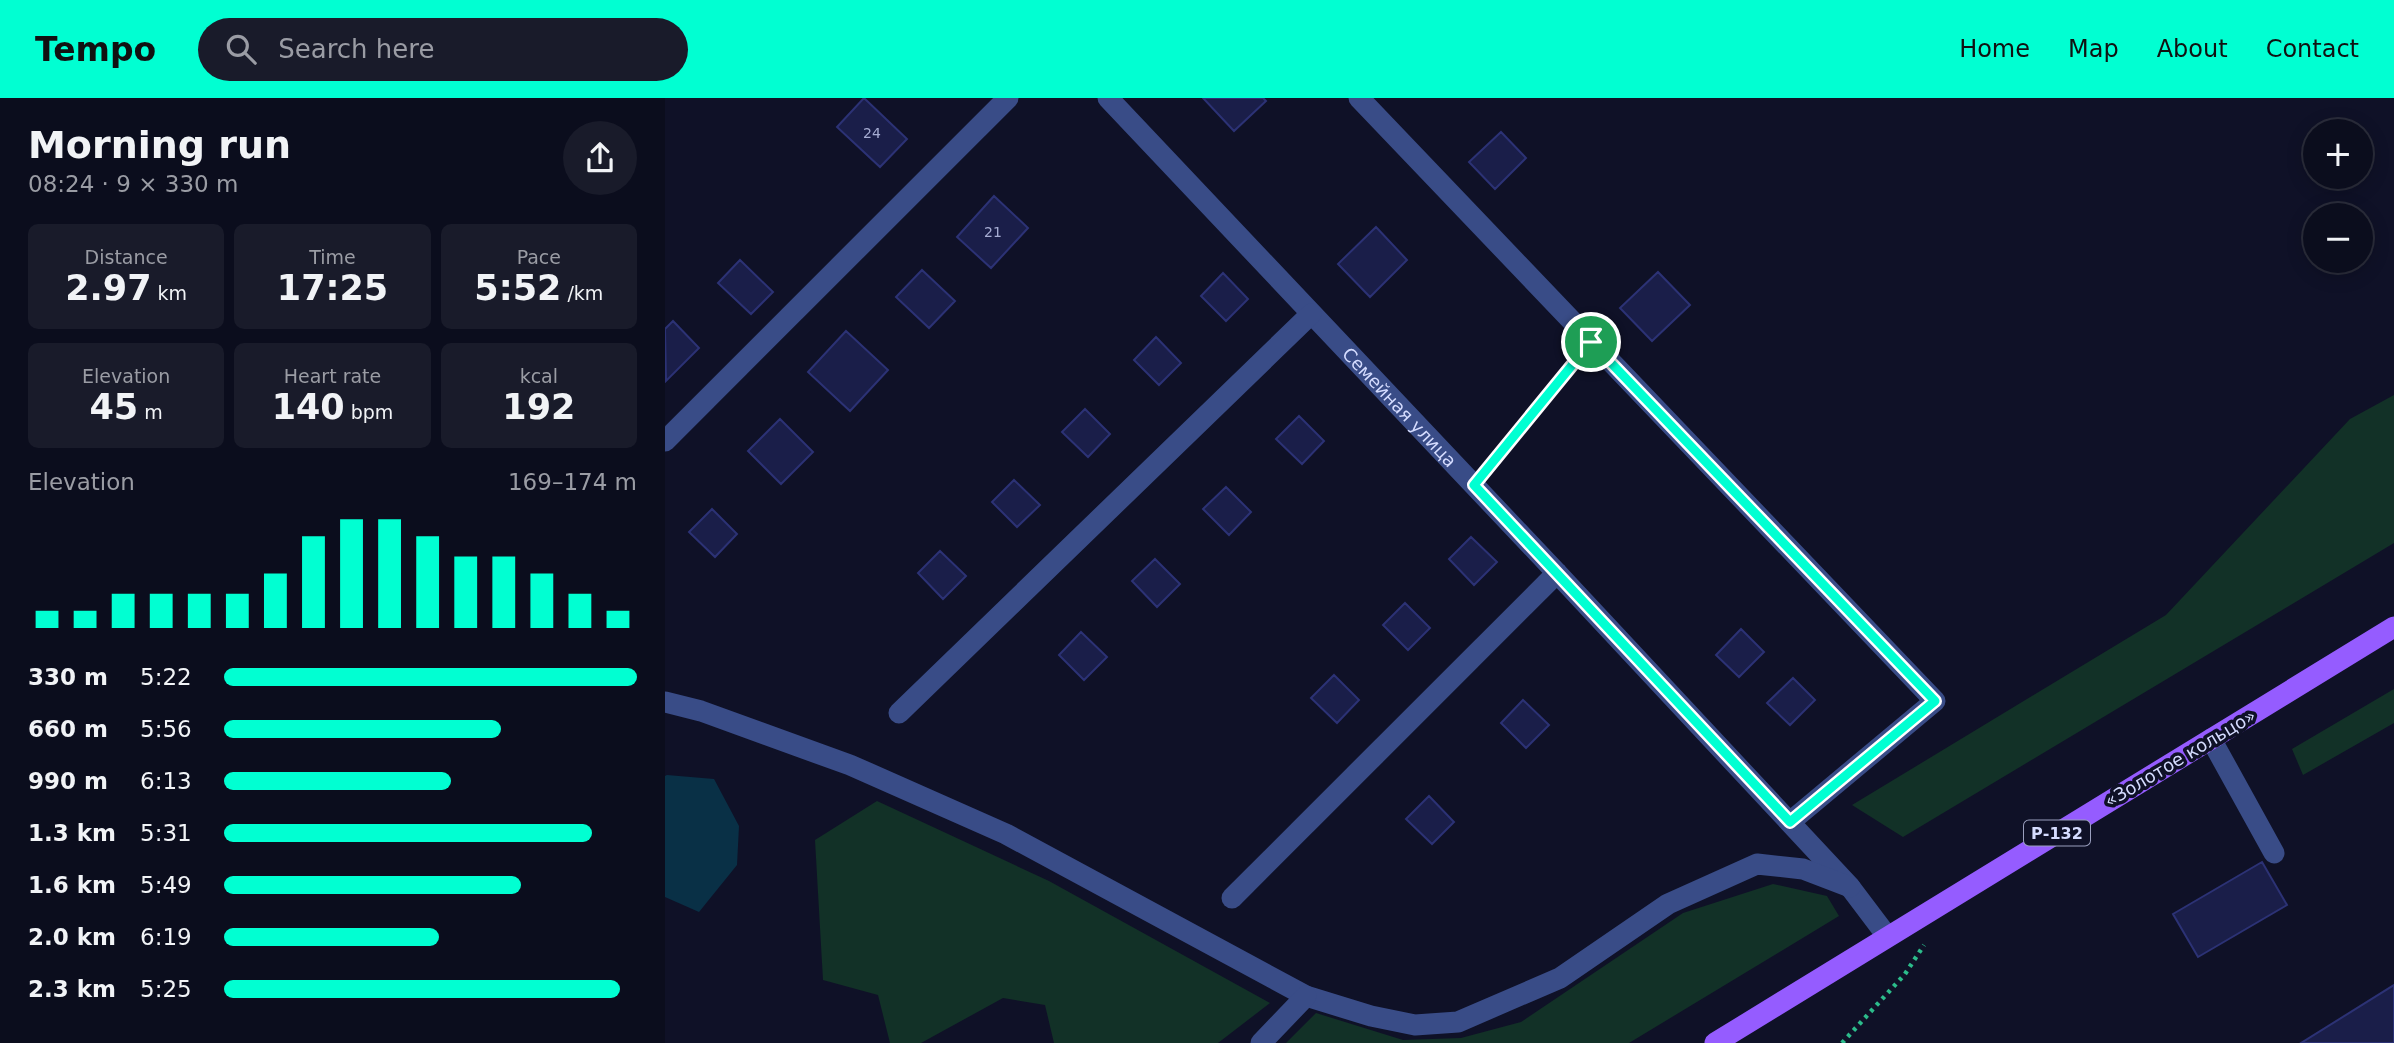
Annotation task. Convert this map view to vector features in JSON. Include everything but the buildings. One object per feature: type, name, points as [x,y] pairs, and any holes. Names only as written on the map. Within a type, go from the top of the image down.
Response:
[{"type":"main road","name":"«Золотое кольцо»","points":[[1715,1043],[2394,627]]},
{"type":"street","points":[[665,441],[1008,98]]},
{"type":"street","name":"Семейная улица","points":[[1108,98],[1790,822],[1850,887],[1887,936]]},
{"type":"street","points":[[1359,98],[1935,701],[1790,822]]},
{"type":"street","points":[[899,713],[1311,314]]},
{"type":"street","points":[[1232,898],[1557,573]]},
{"type":"street","points":[[665,702],[701,712],[850,765],[1006,834],[1306,996],[1371,1016],[1415,1025],[1458,1022],[1559,978],[1668,904],[1757,864],[1803,869],[1850,887]]},
{"type":"street","points":[[2211,739],[2274,853]]},
{"type":"street","points":[[1261,1043],[1306,996]]},
{"type":"path","points":[[1474,485],[1591,342]]},
{"type":"path","points":[[1842,1043],[1905,974],[1928,939]]},
{"type":"green space","points":[[2394,395],[2394,543],[1903,837],[1852,805],[2166,615],[2350,419]]},
{"type":"green space","points":[[2394,689],[2394,723],[2303,775],[2292,749]]},
{"type":"green space","points":[[877,801],[1049,881],[1270,1003],[1218,1043],[1054,1043],[1045,1005],[1003,998],[921,1043],[890,1043],[878,995],[823,980],[815,840]]},
{"type":"green space","points":[[1773,884],[1827,896],[1839,916],[1629,1043],[1286,1043],[1316,1013],[1403,1040],[1461,1038],[1521,1022],[1683,913]]},
{"type":"water","points":[[667,775],[714,779],[739,826],[737,865],[699,912],[665,897]]},
{"type":"route","points":[[1591,342],[1935,701],[1790,822],[1474,485],[1591,342]]}]
